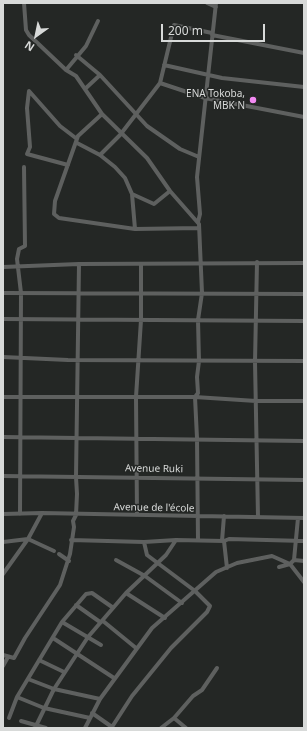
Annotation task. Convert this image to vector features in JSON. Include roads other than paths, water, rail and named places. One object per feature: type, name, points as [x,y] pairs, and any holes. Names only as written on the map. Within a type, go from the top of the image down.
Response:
[{"type":"street","points":[[24,3],[26,30],[29,35],[66,70],[76,76],[86,88],[93,102],[102,114],[147,158],[170,191],[198,222]]},
{"type":"street","points":[[198,540],[198,438],[195,397],[198,393],[198,320],[202,294],[198,222],[200,214],[197,184],[216,5],[207,3]]},
{"type":"street","points":[[66,70],[92,36],[98,21]]},
{"type":"street","points":[[100,155],[160,84],[174,25],[304,53]]},
{"type":"street","points":[[76,55],[100,75],[136,114],[161,136],[180,149],[199,158]]},
{"type":"street","points":[[164,65],[208,76],[304,87]]},
{"type":"street","points":[[86,88],[100,75]]},
{"type":"street","points":[[160,84],[205,98],[304,117]]},
{"type":"street","points":[[68,165],[27,154],[30,147],[27,108],[29,91],[60,126],[77,141],[100,155],[122,173],[132,194],[135,229]]},
{"type":"street","points":[[102,114],[78,136],[55,201],[54,214],[57,218],[135,229],[199,228]]},
{"type":"street","points":[[20,514],[21,293],[17,267],[20,249],[25,246],[24,167]]},
{"type":"street","points":[[132,194],[154,204],[170,191]]},
{"type":"street","points":[[3,267],[79,264],[201,264],[257,262],[304,263]]},
{"type":"street","points":[[257,262],[255,362],[258,517]]},
{"type":"street","points":[[3,655],[14,658],[25,638],[60,585],[69,561],[74,527],[73,521],[76,515],[77,494],[76,476],[80,293],[79,264]]},
{"type":"street","points":[[137,515],[136,397],[141,320],[140,264]]},
{"type":"street","points":[[3,293],[304,294]]},
{"type":"street","points":[[3,319],[304,321]]},
{"type":"street","points":[[3,357],[78,360],[138,359],[255,362],[304,361]]},
{"type":"street","points":[[3,397],[195,397],[256,401],[304,401]]},
{"type":"street","points":[[3,436],[198,438],[304,441]]},
{"type":"street","name":"Avenue Ruki","points":[[3,476],[304,480]]},
{"type":"street","points":[[3,574],[28,539],[42,513]]},
{"type":"street","name":"Avenue de l'école","points":[[3,514],[42,513],[76,515],[304,518]]},
{"type":"street","points":[[224,516],[223,541],[227,568]]},
{"type":"street","points":[[279,567],[290,564],[294,560],[298,518]]},
{"type":"street","points":[[3,542],[28,539],[54,551]]},
{"type":"street","points":[[71,540],[144,542],[176,540],[223,541],[229,539],[304,541]]},
{"type":"street","points":[[36,727],[54,689],[88,638],[112,607],[158,563],[170,550],[176,540]]},
{"type":"street","points":[[92,713],[110,726],[113,726],[132,696],[171,648],[209,609],[210,606],[195,591],[147,555],[144,542]]},
{"type":"street","points":[[59,554],[69,561]]},
{"type":"street","points":[[85,728],[100,699],[114,678],[152,628],[216,572],[244,561],[272,556],[290,564],[304,582]]},
{"type":"street","points":[[116,560],[145,576],[182,603]]},
{"type":"street","points":[[294,560],[304,561]]},
{"type":"street","points":[[8,718],[17,697],[62,622],[76,605],[89,592],[112,607]]},
{"type":"street","points":[[126,593],[164,618]]},
{"type":"street","points":[[76,605],[100,622],[103,621],[136,648]]},
{"type":"street","points":[[62,622],[101,645]]},
{"type":"street","points":[[53,638],[114,678]]},
{"type":"street","points":[[3,666],[8,657]]},
{"type":"street","points":[[40,660],[64,672]]},
{"type":"street","points":[[161,728],[174,718],[193,696],[202,690],[217,668]]},
{"type":"street","points":[[28,679],[54,689],[100,699]]},
{"type":"street","points":[[17,697],[44,708],[90,718]]},
{"type":"street","points":[[174,718],[186,728]]},
{"type":"street","points":[[21,721],[36,727],[46,728]]},
{"type":"place","name":"ENA Tokoba, MBK N","points":[[253,100]]}]
